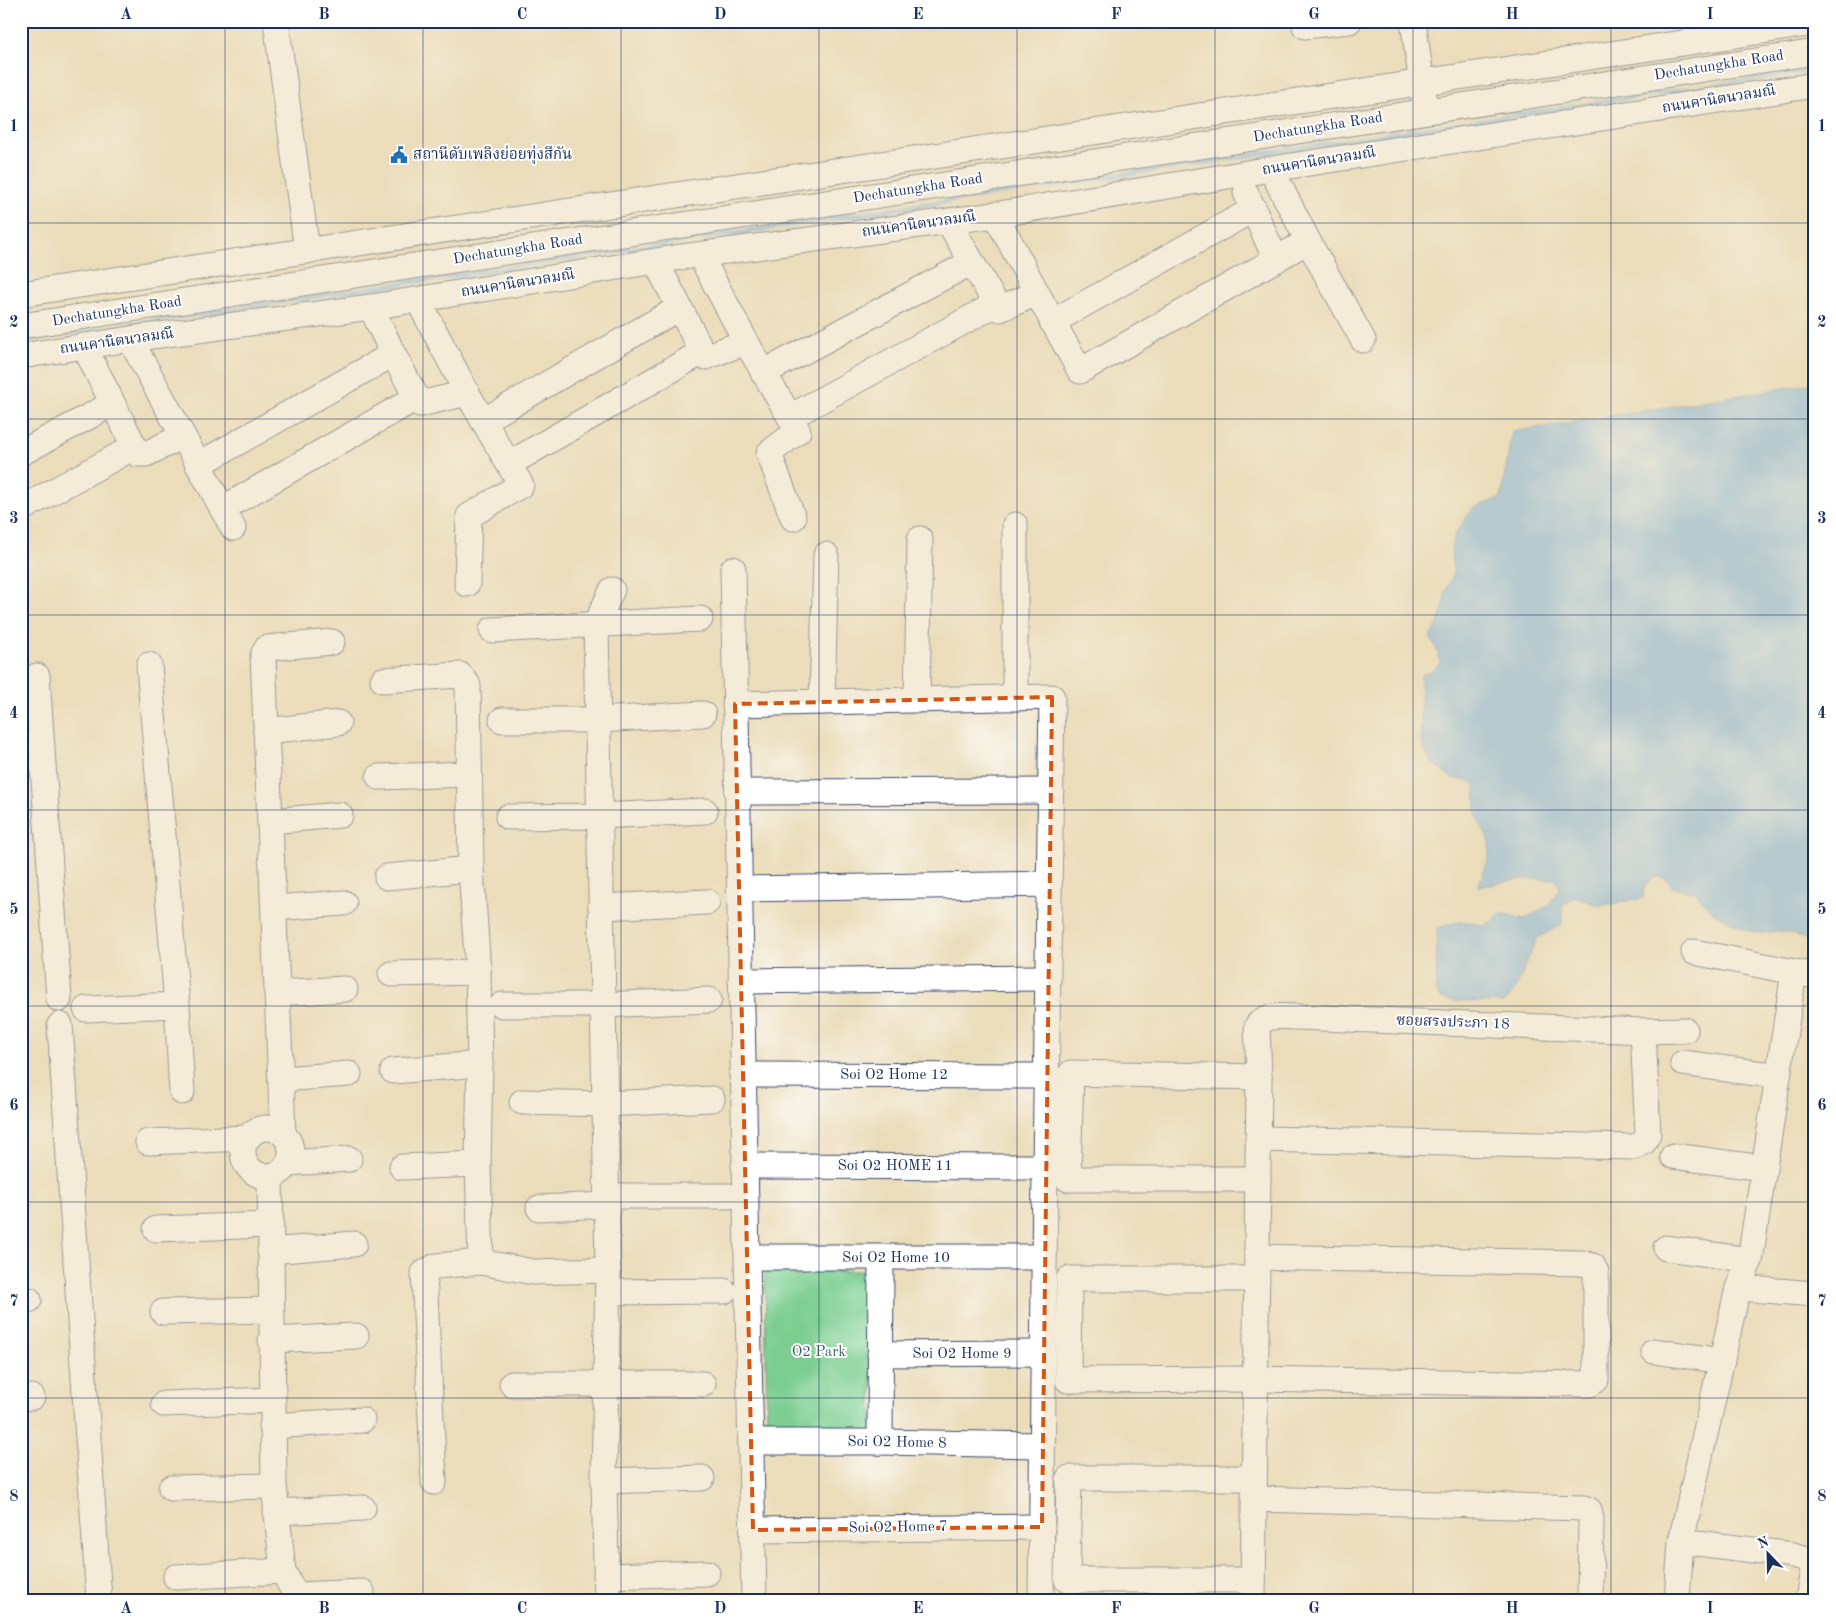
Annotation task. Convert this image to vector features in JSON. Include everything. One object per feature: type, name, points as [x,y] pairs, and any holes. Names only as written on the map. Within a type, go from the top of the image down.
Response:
[{"type":"street","points":[[276,21],[307,251]]},
{"type":"street","points":[[1305,26],[1349,21]]},
{"type":"street","points":[[1413,21],[1426,111]]},
{"type":"street","name":"Dechatungkha Road","points":[[21,294],[1815,23]]},
{"type":"street","name":"Dechatungkha Road","points":[[21,326],[93,333],[706,222],[1255,161],[1426,111],[1815,52]]},
{"type":"street","name":"ถนนคานิตนวลมณี","points":[[21,356],[93,333],[130,339],[371,307],[700,255],[995,214],[1255,161],[1815,85]]},
{"type":"street","points":[[1255,161],[1254,209],[1276,260]]},
{"type":"street","points":[[1255,161],[1308,241],[1363,340]]},
{"type":"street","points":[[702,191],[706,222]]},
{"type":"street","points":[[1052,322],[1254,209]]},
{"type":"street","points":[[995,214],[1080,371],[1308,241]]},
{"type":"street","points":[[948,221],[1000,309],[1036,292]]},
{"type":"street","points":[[700,255],[746,342],[798,431],[769,453],[793,518]]},
{"type":"street","points":[[656,262],[705,357],[746,342]]},
{"type":"street","points":[[763,372],[972,262]]},
{"type":"street","points":[[418,300],[467,393],[521,485],[469,516],[466,584]]},
{"type":"street","points":[[790,417],[996,304]]},
{"type":"street","points":[[371,307],[393,354],[420,404],[467,393]]},
{"type":"street","points":[[483,421],[679,308]]},
{"type":"street","points":[[93,333],[112,404],[138,454],[146,454],[183,436]]},
{"type":"street","points":[[130,339],[228,518],[416,398]]},
{"type":"street","points":[[509,464],[702,352]]},
{"type":"street","points":[[198,465],[393,354]]},
{"type":"street","points":[[21,453],[112,404]]},
{"type":"street","points":[[21,508],[134,447]]},
{"type":"street","points":[[1015,525],[1015,698]]},
{"type":"street","points":[[917,700],[920,539]]},
{"type":"street","points":[[822,702],[826,555]]},
{"type":"street","points":[[733,569],[754,1600]]},
{"type":"street","points":[[612,590],[596,624],[608,1281],[604,1480],[606,1588],[707,1573]]},
{"type":"street","points":[[492,630],[700,619]]},
{"type":"street","points":[[332,642],[267,648],[262,655],[283,1134],[291,1148],[291,1156],[279,1169],[270,1225],[272,1426],[274,1486],[283,1571],[297,1597],[362,1592]]},
{"type":"street","points":[[149,665],[177,1005],[182,1092]]},
{"type":"street","points":[[383,680],[460,675],[468,684],[472,869],[478,972],[480,1064],[478,1164],[481,1262]]},
{"type":"street","points":[[37,676],[58,998],[53,1007],[53,1012],[54,1018],[60,1025],[66,1028],[78,1025],[83,1021],[86,1009],[84,1003],[79,998],[65,995],[58,998]]},
{"type":"street","points":[[735,704],[1052,697],[1041,1600]]},
{"type":"street","points":[[502,720],[598,720],[703,714]]},
{"type":"street","points":[[266,731],[338,723]]},
{"type":"street","points":[[379,777],[469,774]]},
{"type":"street","points":[[737,792],[1051,791]]},
{"type":"street","points":[[508,817],[599,816],[705,811]]},
{"type":"street","points":[[270,821],[340,814]]},
{"type":"street","points":[[387,876],[472,869]]},
{"type":"street","points":[[739,889],[1049,884]]},
{"type":"street","points":[[601,907],[707,902]]},
{"type":"street","points":[[274,908],[344,903]]},
{"type":"street","points":[[1677,1600],[1681,1541],[1738,1288],[1750,1260],[1778,1076],[1804,974],[1694,952]]},
{"type":"street","points":[[391,974],[478,972]]},
{"type":"street","points":[[740,981],[1048,978]]},
{"type":"street","points":[[277,993],[345,989]]},
{"type":"street","points":[[502,1005],[603,1005],[710,1000]]},
{"type":"street","points":[[86,1009],[177,1005]]},
{"type":"street","name":"ซอยสรงประภา 18","points":[[1259,1077],[1257,1026],[1264,1019],[1276,1016],[1643,1031],[1685,1030]]},
{"type":"street","points":[[60,1025],[99,1600]]},
{"type":"street","points":[[1258,1138],[1635,1147],[1644,1142],[1648,1134],[1643,1031]]},
{"type":"street","points":[[1682,1063],[1778,1076]]},
{"type":"street","points":[[393,1070],[480,1064]]},
{"type":"street","points":[[1258,1179],[1068,1179],[1071,1073],[1259,1077],[1258,1138],[1258,1179],[1256,1379],[1254,1488],[1253,1590],[1067,1580],[1069,1478],[1254,1488],[1584,1508],[1589,1510],[1591,1518],[1590,1600]]},
{"type":"street","points":[[281,1080],[348,1074]]},
{"type":"street","name":"Soi O2 Home 12","points":[[742,1075],[1046,1076]]},
{"type":"street","points":[[522,1102],[605,1104],[712,1099]]},
{"type":"street","points":[[148,1142],[248,1138],[261,1129],[269,1128],[283,1134]]},
{"type":"street","points":[[248,1138],[243,1153],[249,1167],[262,1176],[279,1169],[349,1159]]},
{"type":"street","points":[[1673,1156],[1764,1168]]},
{"type":"street","points":[[402,1167],[478,1164]]},
{"type":"street","name":"Soi O2 HOME 11","points":[[744,1166],[1045,1167]]},
{"type":"street","points":[[539,1208],[607,1200],[729,1196]]},
{"type":"street","points":[[156,1229],[270,1225]]},
{"type":"street","points":[[270,1251],[354,1244]]},
{"type":"street","points":[[1666,1248],[1750,1260]]},
{"type":"street","name":"Soi O2 Home 10","points":[[748,1257],[1044,1257]]},
{"type":"street","points":[[880,1442],[881,1258]]},
{"type":"street","points":[[434,1482],[424,1273],[436,1266],[481,1262],[533,1272],[608,1281],[724,1291]]},
{"type":"street","points":[[1586,1264],[1593,1266],[1596,1272],[1597,1376],[1596,1380],[1590,1384],[1256,1379],[1068,1380],[1069,1280],[1257,1268],[1586,1264]]},
{"type":"street","points":[[1738,1288],[1815,1294]]},
{"type":"street","points":[[163,1312],[271,1310]]},
{"type":"street","points":[[271,1340],[356,1336]]},
{"type":"street","points":[[1654,1351],[1722,1361]]},
{"type":"street","name":"Soi O2 Home 9","points":[[880,1354],[1043,1354]]},
{"type":"street","points":[[512,1384],[704,1384]]},
{"type":"street","points":[[164,1404],[272,1400]]},
{"type":"street","points":[[272,1426],[362,1420]]},
{"type":"street","name":"Soi O2 Home 8","points":[[752,1442],[1042,1445]]},
{"type":"street","points":[[604,1480],[702,1478]]},
{"type":"street","points":[[171,1488],[274,1486]]},
{"type":"street","points":[[276,1512],[363,1508]]},
{"type":"street","name":"Soi O2 Home 7","points":[[753,1530],[1042,1527]]},
{"type":"street","points":[[1681,1541],[1793,1554],[1815,1560],[1808,1600]]},
{"type":"street","points":[[176,1577],[283,1571]]},
{"type":"highlighted area","points":[[1052,697],[1042,1527],[753,1530],[735,704]]},
{"type":"green space","name":"O2 Park","points":[[765,1271],[872,1271],[872,1433],[767,1432]]},
{"type":"water","points":[[1815,383],[1815,941],[1781,931],[1762,933],[1748,931],[1714,913],[1695,892],[1672,887],[1665,877],[1653,877],[1643,889],[1644,898],[1599,906],[1576,896],[1562,906],[1562,925],[1537,938],[1516,988],[1505,1003],[1454,1001],[1440,998],[1436,990],[1437,929],[1460,922],[1471,922],[1484,926],[1496,919],[1500,913],[1525,919],[1549,905],[1560,887],[1556,879],[1521,879],[1478,887],[1488,861],[1490,841],[1477,816],[1476,787],[1470,781],[1452,778],[1431,762],[1421,742],[1421,675],[1431,671],[1440,663],[1436,647],[1430,637],[1437,626],[1443,609],[1445,594],[1453,575],[1451,549],[1455,534],[1473,508],[1501,498],[1512,432]]},
{"type":"waterway","points":[[21,341],[1815,70]]},
{"type":"place","name":"สถานีดับเพลิงย่อยทุ่งสีกัน","points":[[399,155]]}]
